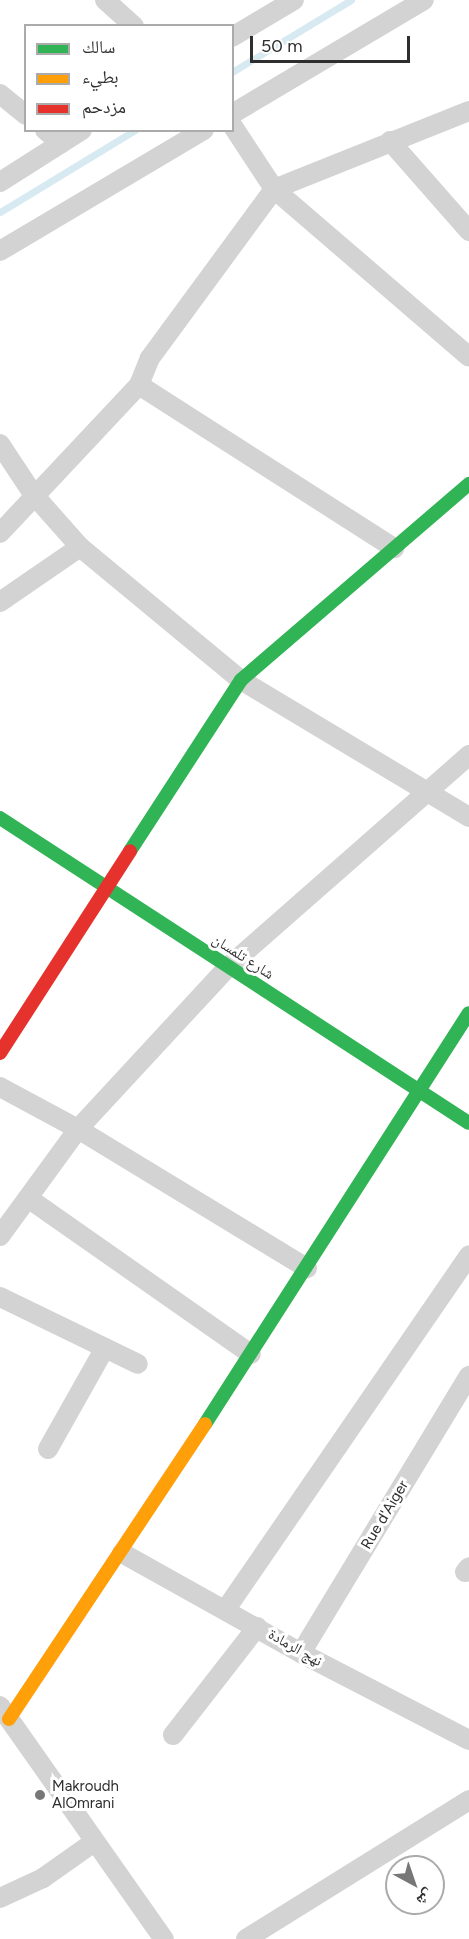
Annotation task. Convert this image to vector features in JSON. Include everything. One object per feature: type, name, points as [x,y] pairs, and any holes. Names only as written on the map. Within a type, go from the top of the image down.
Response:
[{"type":"street","points":[[105,0],[134,24]]},
{"type":"street","points":[[126,0],[135,24]]},
{"type":"street","points":[[234,36],[294,0]]},
{"type":"street","points":[[234,113],[424,0]]},
{"type":"street","points":[[0,94],[24,113]]},
{"type":"street","points":[[0,533],[33,494],[139,385],[150,358],[273,189],[469,111]]},
{"type":"street","points":[[234,127],[273,189],[469,357]]},
{"type":"street","points":[[47,132],[61,143]]},
{"type":"street","points":[[0,182],[79,132]]},
{"type":"street","points":[[0,251],[201,132]]},
{"type":"street","points":[[390,141],[469,231]]},
{"type":"street","points":[[139,385],[394,548]]},
{"type":"street","points":[[0,444],[33,494],[80,547],[241,680],[469,817]]},
{"type":"street","points":[[0,1053],[103,889],[241,680],[469,484]]},
{"type":"street","points":[[0,602],[80,547]]},
{"type":"street","points":[[0,1236],[78,1129],[229,966],[469,755]]},
{"type":"street","name":"شارع تلمسان","points":[[0,819],[103,889],[229,966],[469,1123]]},
{"type":"street","points":[[164,1939],[4,1712],[122,1553],[469,1013]]},
{"type":"street","points":[[0,1087],[78,1129],[307,1268]]},
{"type":"street","points":[[28,1198],[252,1354]]},
{"type":"street","points":[[226,1608],[469,1255]]},
{"type":"street","points":[[0,1297],[138,1364]]},
{"type":"street","points":[[48,1449],[105,1348]]},
{"type":"street","name":"Rue d'Aiger","points":[[302,1653],[469,1376]]},
{"type":"street","name":"نهج الرمادة","points":[[122,1553],[226,1608],[302,1653],[469,1740]]},
{"type":"street","points":[[173,1736],[257,1627]]},
{"type":"street","points":[[246,1939],[469,1800]]},
{"type":"street","points":[[0,1898],[43,1878],[94,1842]]},
{"type":"waterway","points":[[234,71],[351,0]]},
{"type":"waterway","points":[[0,212],[132,132]]},
{"type":"traffic: fast","points":[[130,851],[241,680],[469,484]]},
{"type":"traffic: fast","points":[[0,818],[469,1123]]},
{"type":"traffic: fast","points":[[205,1424],[469,1013]]},
{"type":"traffic: slow","points":[[9,1719],[205,1424]]},
{"type":"traffic: jam","points":[[0,1053],[130,851]]},
{"type":"place","name":"Makroudh AlOmrani","points":[[40,1795]]}]
